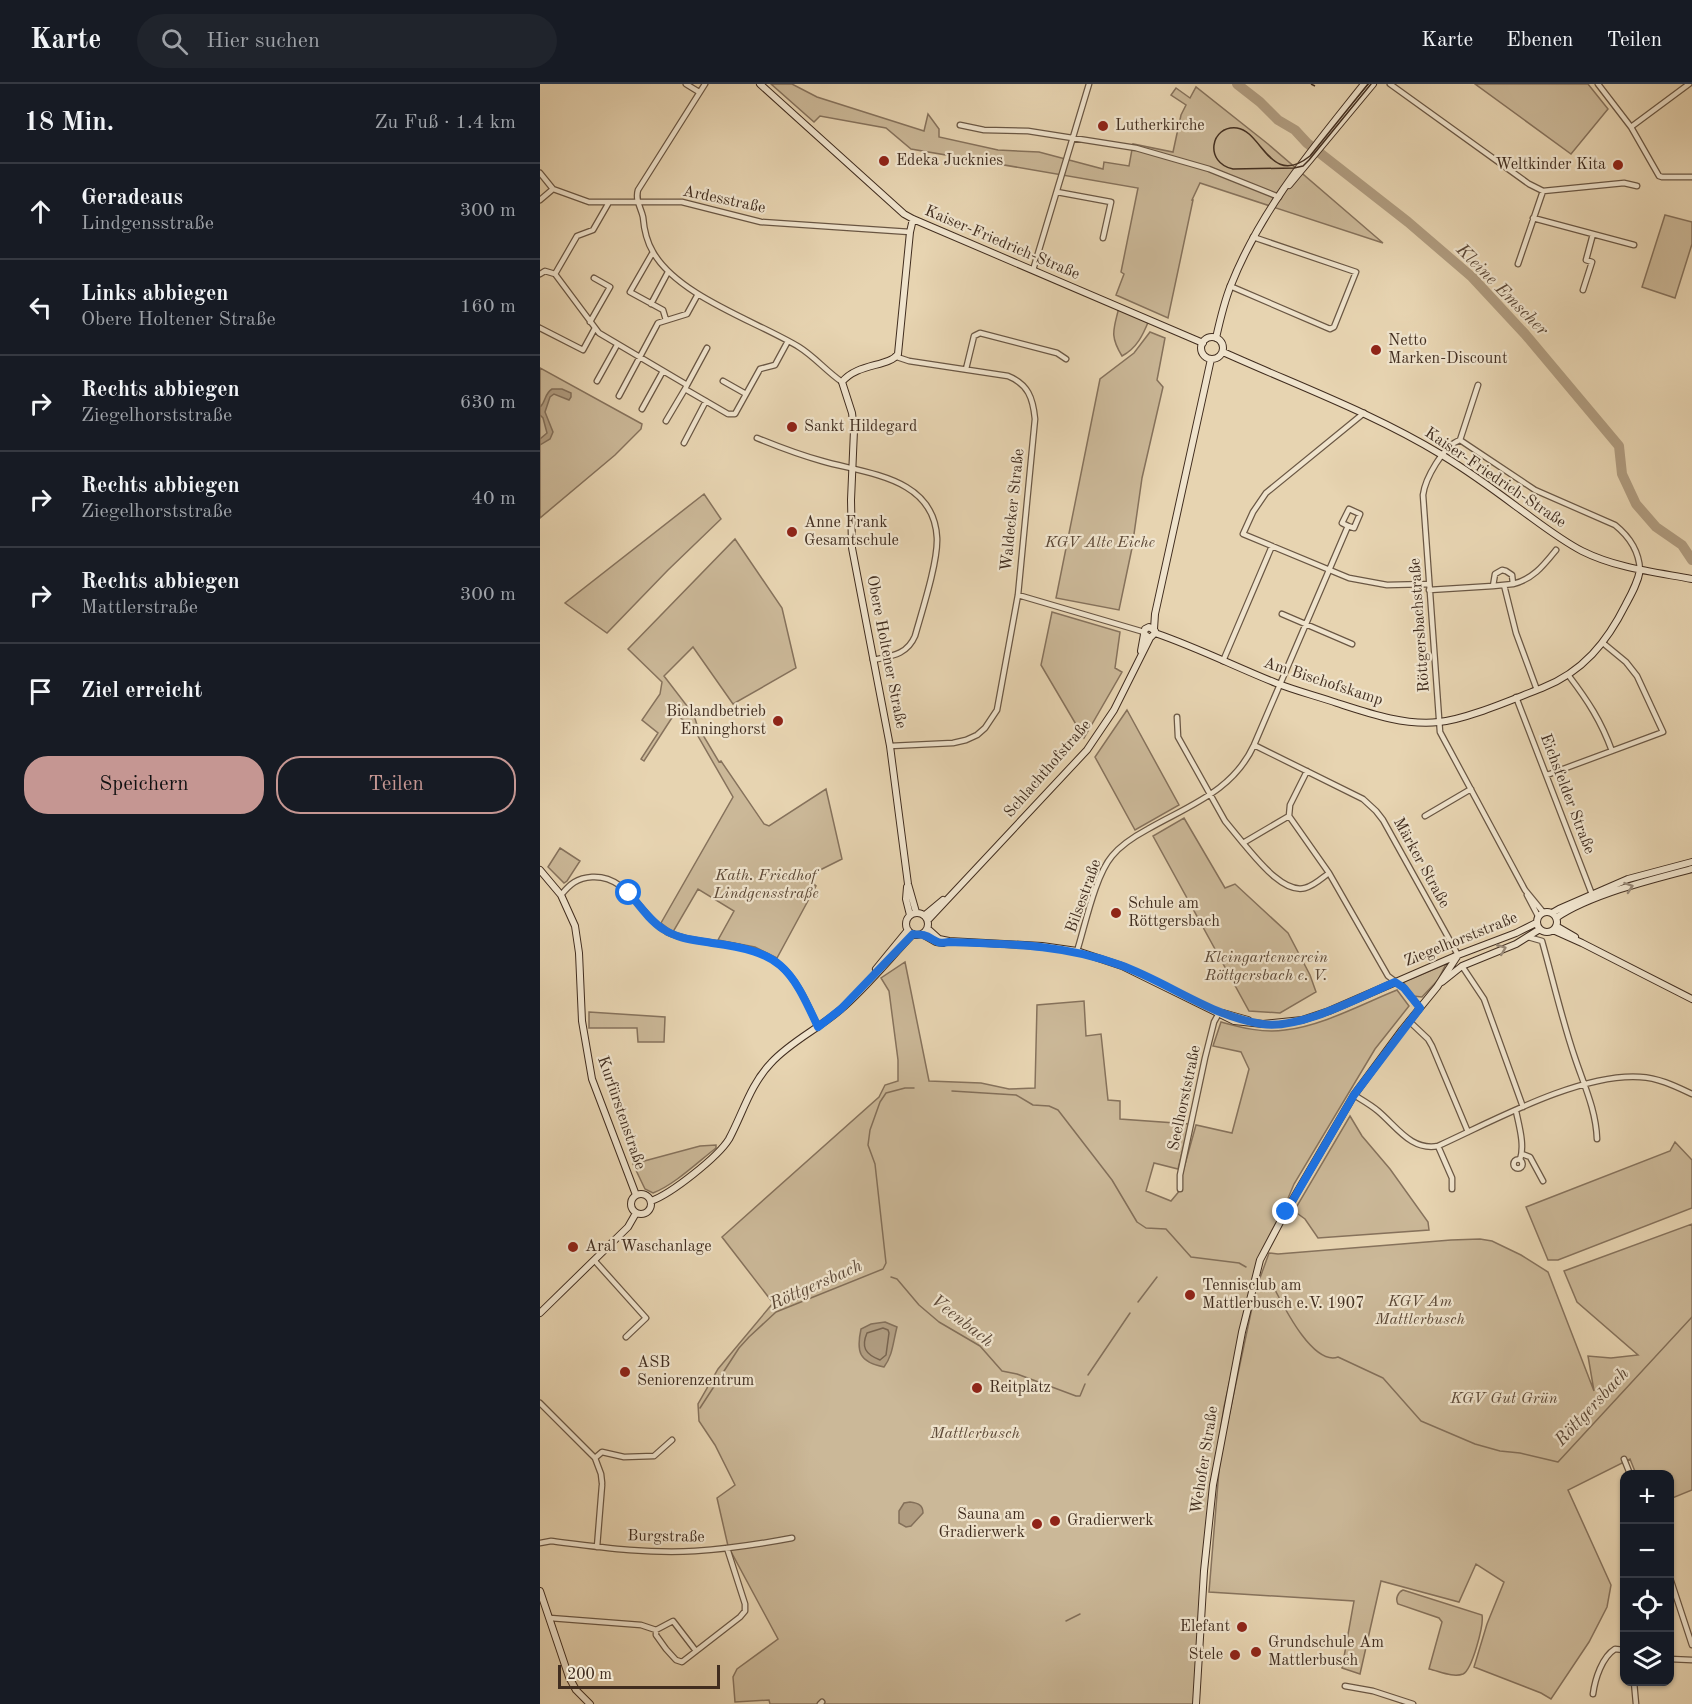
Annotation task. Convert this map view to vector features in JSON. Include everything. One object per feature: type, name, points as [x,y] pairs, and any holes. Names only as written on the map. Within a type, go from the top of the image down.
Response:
[{"type":"street","points":[[686,84],[699,93]]},
{"type":"street","points":[[705,84],[636,196],[644,230],[653,252],[668,272],[698,294],[788,341],[809,354],[842,382],[856,370],[897,357],[913,219]]},
{"type":"street","name":"Kaiser-Friedrich-Straße","points":[[760,84],[904,214],[1203,344]]},
{"type":"street","points":[[1033,270],[1089,84]]},
{"type":"street","points":[[1216,338],[1230,286],[1253,237],[1279,197],[1364,84]]},
{"type":"street","points":[[1324,138],[1372,84]]},
{"type":"street","points":[[1390,84],[1529,184],[1543,191],[1624,183],[1636,186]]},
{"type":"street","points":[[1598,84],[1631,127],[1659,176],[1692,177]]},
{"type":"street","points":[[1631,127],[1689,84]]},
{"type":"street","points":[[960,125],[984,130],[1028,131],[1165,155],[1238,179],[1279,197]]},
{"type":"street","points":[[540,173],[553,189],[540,200]]},
{"type":"street","name":"Ardesstraße","points":[[553,189],[589,202],[608,204],[682,202],[761,222],[910,232]]},
{"type":"street","points":[[1518,264],[1543,191]]},
{"type":"street","points":[[1057,192],[1111,202],[1103,238]]},
{"type":"street","points":[[555,274],[577,236],[593,230],[608,204]]},
{"type":"street","points":[[1533,218],[1634,245]]},
{"type":"street","points":[[1583,290],[1592,262],[1586,260],[1593,234]]},
{"type":"street","points":[[1230,286],[1330,329],[1335,327],[1356,272],[1253,237]]},
{"type":"street","points":[[653,252],[630,292],[663,310],[666,320]]},
{"type":"street","points":[[540,274],[545,271],[555,274],[595,328],[617,345],[663,371],[728,414],[735,414],[760,369],[775,365],[788,341]]},
{"type":"street","points":[[651,304],[668,272]]},
{"type":"street","points":[[590,322],[610,287],[594,278]]},
{"type":"street","points":[[619,396],[658,323],[687,314],[698,294]]},
{"type":"street","points":[[540,328],[583,350],[595,328]]},
{"type":"street","points":[[966,369],[974,336],[980,333],[1057,353],[1066,359]]},
{"type":"street","points":[[1210,338],[1216,338],[1221,342],[1223,352],[1211,359],[1204,354],[1203,344],[1210,338]]},
{"type":"street","points":[[597,381],[617,345]]},
{"type":"street","points":[[666,421],[707,348]]},
{"type":"street","name":"Kaiser-Friedrich-Straße","points":[[1223,352],[1364,413],[1443,456],[1581,551],[1640,570],[1688,578]]},
{"type":"street","name":"Waldecker Straße","points":[[890,747],[953,743],[977,735],[985,728],[997,710],[1018,595],[1035,419],[1031,393],[1015,379],[897,357]]},
{"type":"street","name":"Schlachthofstraße","points":[[927,918],[1087,750],[1114,710],[1139,660],[1155,614],[1211,359]]},
{"type":"street","points":[[642,409],[663,371]]},
{"type":"street","points":[[723,381],[746,394]]},
{"type":"street","name":"Obere Holtener Straße","points":[[842,382],[852,413],[854,430],[851,500],[852,548],[890,747],[913,914]]},
{"type":"street","points":[[1478,385],[1460,440],[1535,490],[1615,525],[1624,532],[1636,550],[1640,570]]},
{"type":"street","points":[[684,443],[706,401]]},
{"type":"street","points":[[1364,413],[1266,493],[1253,512],[1243,534],[1349,578],[1387,585],[1429,584]]},
{"type":"street","points":[[758,438],[811,458],[897,481],[917,494],[933,520],[937,540],[928,588],[912,642],[903,652],[873,660]]},
{"type":"street","name":"Röttgersbachstraße","points":[[1460,440],[1450,446],[1430,475],[1424,486],[1423,495],[1440,732],[1539,920]]},
{"type":"street","name":"Bilsestraße","points":[[1077,951],[1100,879],[1110,858],[1142,832],[1210,795],[1235,776],[1254,745],[1348,526]]},
{"type":"street","points":[[1223,661],[1272,546]]},
{"type":"street","points":[[1429,590],[1504,585],[1525,581],[1540,569],[1556,550]]},
{"type":"street","points":[[1493,586],[1495,574],[1502,570],[1512,575],[1513,584]]},
{"type":"street","name":"Am Bischofskamp","points":[[1018,595],[1149,632],[1279,684],[1383,717],[1439,722],[1537,690],[1569,676],[1594,655],[1603,643],[1630,596],[1640,570]]},
{"type":"street","points":[[1504,585],[1516,633],[1537,690]]},
{"type":"street","points":[[1282,614],[1352,644]]},
{"type":"street","points":[[1547,775],[1663,732],[1637,676],[1626,662],[1603,643]]},
{"type":"street","points":[[1569,676],[1592,706],[1612,751]]},
{"type":"street","name":"Eichsfelder Straße","points":[[1516,697],[1593,897]]},
{"type":"street","points":[[1177,717],[1178,737],[1225,821],[1243,843],[1282,883],[1292,888],[1306,888],[1329,873]]},
{"type":"street","name":"Märker Straße","points":[[1254,745],[1363,800],[1376,811],[1392,834],[1458,955]]},
{"type":"street","points":[[1307,771],[1290,805],[1289,816],[1329,873],[1388,976],[1395,982]]},
{"type":"street","points":[[1425,816],[1471,789]]},
{"type":"street","points":[[1243,843],[1289,816]]},
{"type":"street","points":[[1437,987],[1462,966],[1528,937],[1539,920],[1567,910],[1629,879],[1692,862]]},
{"type":"street","name":"Kurfürstenstraße","points":[[540,870],[561,895],[569,909],[577,935],[582,1021],[592,1079],[636,1195]]},
{"type":"street","points":[[1593,897],[1692,870]]},
{"type":"street","points":[[561,895],[577,880],[605,879],[624,889],[658,925],[673,934],[692,940],[752,949],[768,957],[792,976],[801,989],[818,1027]]},
{"type":"street","points":[[540,1313],[628,1227],[636,1213],[648,1212],[651,1201],[667,1193],[720,1151],[734,1128],[755,1083],[773,1060],[841,1009],[910,932],[925,932],[927,918],[913,914],[906,923],[910,932]]},
{"type":"street","points":[[1554,915],[1555,928]]},
{"type":"street","name":"Ziegelhorststraße","points":[[925,932],[949,942],[1042,946],[1077,951],[1122,966],[1234,1021],[1263,1024],[1302,1020],[1325,1012],[1458,955],[1516,933],[1539,920],[1545,932],[1555,928],[1692,999]]},
{"type":"street","points":[[1528,937],[1542,941],[1575,1060],[1585,1083],[1597,1139]]},
{"type":"street","points":[[1437,987],[1458,955]]},
{"type":"street","points":[[1462,966],[1484,999],[1523,1107]]},
{"type":"street","name":"Ziegelhorststraße","points":[[1395,982],[1404,988],[1420,1008]]},
{"type":"street","name":"Wehofer Straße","points":[[1196,1704],[1208,1525],[1221,1437],[1251,1291],[1260,1260],[1354,1095],[1408,1021],[1437,987]]},
{"type":"street","name":"Seelhorststraße","points":[[1180,1189],[1180,1175],[1205,1058],[1214,1022],[1219,1013]]},
{"type":"street","points":[[1408,1021],[1428,1039],[1432,1046],[1468,1132]]},
{"type":"street","points":[[1354,1095],[1377,1110],[1407,1139],[1420,1146],[1438,1146],[1523,1107],[1585,1083],[1641,1077],[1664,1082],[1692,1094]]},
{"type":"street","points":[[1516,1111],[1521,1157],[1530,1157],[1544,1181]]},
{"type":"street","points":[[1438,1146],[1452,1178],[1452,1189]]},
{"type":"street","name":"Kurfürstenstraße","points":[[636,1213],[631,1204],[636,1195],[645,1195],[651,1201]]},
{"type":"street","points":[[594,1260],[646,1318],[626,1337]]},
{"type":"street","points":[[540,1403],[595,1458],[602,1484],[597,1546]]},
{"type":"street","points":[[595,1458],[603,1452],[624,1457],[654,1456],[672,1440]]},
{"type":"street","points":[[1624,1459],[1628,1470]]},
{"type":"street","name":"Burgstraße","points":[[540,1543],[551,1541],[647,1551],[694,1551],[792,1538]]},
{"type":"street","points":[[656,1630],[659,1640],[677,1661],[682,1662],[740,1617],[745,1611],[746,1604],[727,1548]]},
{"type":"street","points":[[1674,1590],[1692,1645]]},
{"type":"street","points":[[540,1591],[569,1677],[590,1704]]},
{"type":"street","points":[[550,1618],[641,1625],[656,1630],[673,1621],[696,1651]]},
{"type":"street","points":[[1593,1694],[1598,1675],[1610,1652],[1620,1650]]},
{"type":"street","points":[[1674,1659],[1692,1660]]},
{"type":"street","points":[[1345,1686],[1373,1691],[1413,1704]]},
{"type":"street","points":[[1634,1686],[1636,1704]]},
{"type":"street","points":[[578,1704],[584,1699]]},
{"type":"green space","points":[[771,84],[792,84],[817,97],[924,131],[928,114],[939,129],[939,137],[998,150],[1039,152],[1103,169],[1104,162],[1129,166],[1133,144],[1173,152],[1181,115],[1186,105],[1171,95],[1176,88],[1190,98],[1196,87],[1268,144],[1383,243],[1200,183],[1192,200],[1168,318],[1116,295],[1124,274],[1121,272],[1138,188],[911,149],[886,128],[820,116],[814,122]]},
{"type":"green space","points":[[1475,84],[1588,84],[1608,109],[1571,154]]},
{"type":"green space","points":[[1665,215],[1692,222],[1692,244],[1675,298],[1642,287]]},
{"type":"green space","points":[[1119,307],[1149,320],[1139,341],[1122,356],[1114,337]]},
{"type":"green space","name":"KGV Alte Eiche","points":[[1150,332],[1165,338],[1157,380],[1163,387],[1142,478],[1132,548],[1119,610],[1056,598],[1100,379],[1134,353]]},
{"type":"green space","points":[[540,368],[642,424],[641,429],[615,455],[540,518]]},
{"type":"green space","points":[[704,494],[721,519],[607,633],[565,603]]},
{"type":"green space","name":"Kath. Friedhof Lindgensstraße","points":[[735,539],[782,608],[796,668],[733,704],[693,647],[664,676],[694,715],[697,725],[719,762],[721,761],[764,824],[769,826],[826,789],[842,859],[806,877],[816,886],[777,958],[755,947],[718,940],[734,911],[698,889],[673,932],[661,923],[733,797],[695,731],[675,713],[644,761],[641,759],[658,733],[642,720],[660,694],[662,682],[628,649]]},
{"type":"green space","points":[[1052,612],[1120,632],[1115,668],[1122,672],[1084,738],[1041,665]]},
{"type":"green space","points":[[1127,710],[1179,805],[1135,830],[1095,757]]},
{"type":"green space","name":"Kleingartenverein Röttgersbach e. V.","points":[[1184,818],[1225,888],[1235,884],[1288,933],[1310,975],[1316,992],[1280,1013],[1249,1011],[1153,836]]},
{"type":"green space","points":[[560,848],[580,861],[564,883],[548,867]]},
{"type":"green space","name":"Mattlerbusch","points":[[905,962],[929,1081],[981,1083],[1009,1089],[1035,1088],[1037,1005],[1084,1001],[1086,1036],[1101,1034],[1108,1100],[1120,1101],[1120,1119],[1189,1124],[1178,1169],[1154,1163],[1146,1191],[1171,1201],[1181,1189],[1182,1175],[1196,1125],[1232,1133],[1249,1069],[1241,1052],[1213,1046],[1221,1022],[1261,1030],[1277,1031],[1299,1028],[1397,990],[1409,1006],[1375,1049],[1294,1184],[1276,1227],[1264,1247],[1241,1330],[1224,1407],[1212,1484],[1194,1704],[770,1704],[769,1700],[735,1702],[733,1677],[737,1669],[778,1639],[728,1546],[717,1498],[735,1485],[715,1445],[699,1421],[698,1404],[718,1369],[773,1303],[722,1237],[879,1097],[885,1085],[898,1081],[898,1060],[889,991],[881,978]]},
{"type":"green space","points":[[1446,964],[1438,980],[1422,997],[1413,996],[1403,981],[1407,977],[1411,979]]},
{"type":"green space","points":[[589,1012],[665,1017],[664,1042],[638,1042],[637,1028],[589,1028]]},
{"type":"green space","points":[[1350,1116],[1362,1136],[1390,1169],[1428,1222],[1429,1230],[1318,1238],[1305,1219],[1294,1211]]},
{"type":"green space","points":[[1675,1142],[1692,1160],[1692,1208],[1558,1260],[1548,1260],[1526,1207],[1670,1151]]},
{"type":"green space","points":[[716,1145],[716,1148],[686,1173],[653,1193],[645,1189],[633,1164],[700,1146]]},
{"type":"green space","points":[[1692,1224],[1692,1490],[1674,1497],[1674,1470],[1634,1470],[1630,1459],[1568,1490],[1611,1585],[1607,1607],[1589,1642],[1551,1699],[1474,1667],[1487,1624],[1504,1582],[1476,1564],[1459,1602],[1381,1581],[1360,1674],[1342,1668],[1354,1601],[1209,1592],[1220,1458],[1256,1289],[1269,1253],[1451,1240],[1492,1241],[1548,1272],[1594,1391],[1588,1356],[1611,1358],[1638,1355],[1577,1302],[1564,1271]]},
{"type":"green space","points":[[1403,1590],[1482,1615],[1477,1647],[1463,1674],[1450,1675],[1429,1669],[1442,1622],[1439,1618],[1398,1604],[1398,1596]]},
{"type":"water","points":[[552,389],[562,389],[571,393],[571,397],[569,400],[554,394],[550,397],[545,412],[553,432],[550,439],[540,445],[540,439],[547,433],[540,415],[540,407]]},
{"type":"water","points":[[885,1322],[897,1327],[891,1353],[884,1367],[864,1359],[859,1350],[859,1344],[861,1329],[871,1324]]},
{"type":"water","points":[[904,1503],[919,1505],[923,1513],[911,1526],[906,1527],[899,1523],[899,1511]]},
{"type":"waterway","name":"Kleine Emscher","points":[[1237,84],[1278,120],[1295,130],[1307,143],[1408,222],[1472,277],[1525,334],[1619,446],[1622,474],[1636,504],[1656,527],[1682,545],[1692,560]]},
{"type":"waterway","name":"Röttgersbach","points":[[700,1408],[739,1348],[776,1312],[883,1269],[886,1263],[875,1164],[868,1145],[870,1130],[880,1102],[886,1093],[914,1088]]},
{"type":"waterway","name":"Röttgersbach","points":[[952,1091],[1016,1095],[1033,1105],[1049,1106],[1058,1110],[1112,1180],[1137,1222],[1146,1228],[1166,1229],[1191,1257],[1239,1263],[1246,1267]]},
{"type":"waterway","name":"Veenbach","points":[[891,1277],[897,1279],[919,1305],[939,1322],[980,1346],[1002,1371],[1017,1374],[1076,1396],[1080,1396],[1085,1384]]},
{"type":"waterway","name":"Veenbach","points":[[1138,1302],[1157,1277]]},
{"type":"waterway","name":"Röttgersbach","points":[[1268,1281],[1308,1343],[1328,1357],[1338,1357],[1383,1378],[1421,1421],[1475,1444],[1558,1462],[1692,1317]]},
{"type":"waterway","name":"Veenbach","points":[[1088,1375],[1130,1313]]},
{"type":"waterway","points":[[1066,1621],[1080,1614]]},
{"type":"tram line","points":[[1368,84],[1310,156],[1296,164],[1285,166],[1276,162],[1246,131],[1237,128],[1221,132],[1216,138],[1214,153],[1218,160],[1233,169],[1303,166],[1371,84]]},
{"type":"railway","points":[[1311,84],[1315,86]]},
{"type":"place","name":"Lutherkirche","points":[[1103,126]]},
{"type":"place","name":"Edeka Jucknies","points":[[884,161]]},
{"type":"place","name":"Weltkinder Kita","points":[[1618,165]]},
{"type":"place","name":"Netto Marken-Discount","points":[[1376,350]]},
{"type":"place","name":"Sankt Hildegard","points":[[792,427]]},
{"type":"place","name":"Anne Frank Gesamtschule","points":[[792,532]]},
{"type":"place","name":"Biolandbetrieb Enninghorst","points":[[778,721]]},
{"type":"place","name":"Schule am Röttgersbach","points":[[1116,913]]},
{"type":"place","name":"Aral Waschanlage","points":[[573,1247]]},
{"type":"place","name":"Tennisclub am Mattlerbusch e.V. 1907","points":[[1190,1295]]},
{"type":"place","name":"ASB Seniorenzentrum","points":[[625,1372]]},
{"type":"place","name":"Reitplatz","points":[[977,1388]]},
{"type":"place","name":"Gradierwerk","points":[[1055,1521]]},
{"type":"place","name":"Sauna am Gradierwerk","points":[[1037,1524]]},
{"type":"place","name":"Elefant","points":[[1242,1627]]},
{"type":"place","name":"Grundschule Am Mattlerbusch","points":[[1256,1652]]},
{"type":"place","name":"Stele","points":[[1235,1655]]},
{"type":"route","points":[[629,893],[666,931],[681,938],[752,949],[780,965],[801,989],[818,1027],[841,1009],[913,934],[922,934],[942,943],[1042,946],[1077,951],[1122,966],[1219,1013],[1227,1013],[1263,1024],[1302,1020],[1395,982],[1404,988],[1420,1008],[1354,1095],[1286,1212]]},
{"type":"park label","name":"KGV Am Mattlerbusch","points":[[1420,1311]]},
{"type":"park label","name":"KGV Gut Grün","points":[[1504,1399]]}]
